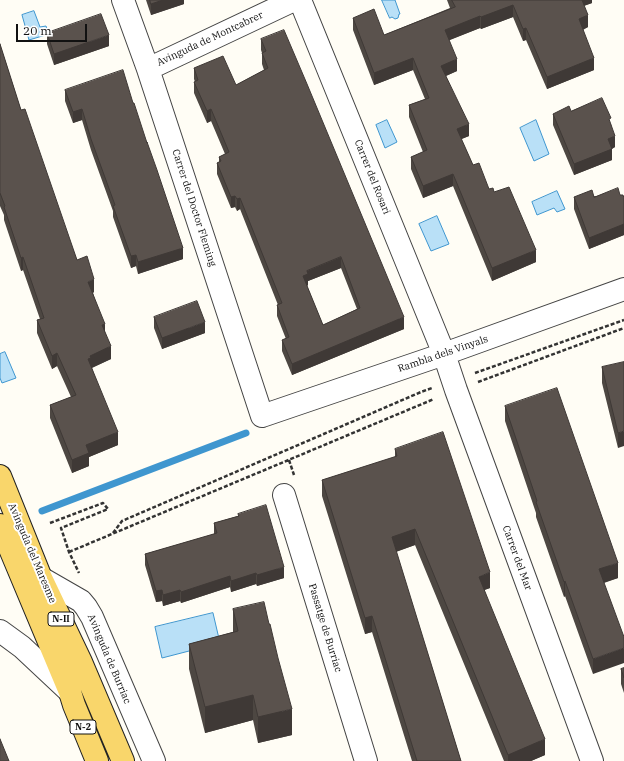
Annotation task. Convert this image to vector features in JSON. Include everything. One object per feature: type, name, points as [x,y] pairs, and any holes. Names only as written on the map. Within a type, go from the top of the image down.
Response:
[{"type":"main road","name":"Avinguda del Maresme","points":[[0,476],[41,578],[81,662],[123,761]]},
{"type":"main road","name":"Avinguda del Maresme","points":[[0,525],[70,692]]},
{"type":"main road","name":"N-2","points":[[70,692],[97,761]]},
{"type":"street","name":"Carrer del Doctor Fleming","points":[[123,0],[148,68],[262,416]]},
{"type":"street","name":"Avinguda de Montcabrer","points":[[148,68],[294,0]]},
{"type":"street","name":"Carrer del Rosari","points":[[300,0],[444,354]]},
{"type":"street","name":"Rambla dels Vinyals","points":[[262,416],[444,354],[624,290]]},
{"type":"street","name":"Carrer del Mar","points":[[444,354],[592,761]]},
{"type":"street","name":"Passatge de Burriac","points":[[290,488],[366,761]]},
{"type":"street","name":"Avinguda de Burriac","points":[[41,578],[86,606],[154,761]]},
{"type":"street","points":[[0,631],[22,647],[70,692]]},
{"type":"path","points":[[112,534],[122,521],[421,392],[624,320]]},
{"type":"path","points":[[50,523],[103,503],[108,509],[61,528],[69,552],[289,460],[290,488]]},
{"type":"water","points":[[382,0],[395,0],[400,14],[398,18],[390,18]]},
{"type":"water","points":[[34,11],[40,27],[46,26],[49,34],[29,40],[22,15]]},
{"type":"water","points":[[387,120],[397,142],[385,148],[376,125]]},
{"type":"water","points":[[536,120],[549,154],[534,161],[520,128]]},
{"type":"water","points":[[557,191],[565,209],[557,212],[554,208],[537,215],[532,202]]},
{"type":"water","points":[[437,216],[449,244],[431,251],[419,224]]},
{"type":"water","points":[[5,352],[16,378],[2,383],[0,378],[0,354]]},
{"type":"water","points":[[213,613],[220,643],[162,658],[155,627]]},
{"type":"building","points":[[150,0],[163,0],[151,4]]},
{"type":"building","points":[[452,0],[582,0],[588,15],[579,19],[594,58],[547,77],[526,28],[523,29],[513,5],[445,30],[457,59],[441,66],[469,124],[457,129],[473,165],[479,163],[489,189],[493,188],[494,192],[509,187],[536,250],[492,268],[453,174],[423,186],[411,157],[427,150],[409,105],[429,98],[413,58],[374,73],[353,18],[374,9],[384,35],[455,7]]},
{"type":"building","points":[[101,14],[109,35],[54,54],[47,33]]},
{"type":"building","points":[[284,30],[404,317],[292,364],[282,340],[289,337],[277,305],[282,303],[240,198],[237,199],[235,196],[231,197],[217,163],[221,161],[219,157],[229,152],[211,109],[207,111],[194,82],[198,80],[194,68],[223,56],[236,85],[268,68],[262,53],[266,51],[261,39]],"holes":[[[341,257],[360,308],[323,325],[303,276],[308,274],[307,271]]]},
{"type":"building","points":[[0,44],[21,110],[25,109],[77,260],[87,256],[94,279],[88,282],[105,324],[102,325],[111,346],[90,356],[91,358],[88,359],[118,432],[86,445],[89,453],[72,460],[50,405],[76,395],[57,353],[52,356],[37,320],[44,318],[23,257],[21,258],[0,193]]},
{"type":"building","points":[[123,70],[183,248],[138,262],[136,255],[131,256],[113,206],[115,205],[91,139],[82,109],[73,112],[65,90]]},
{"type":"building","points":[[602,98],[611,118],[609,119],[615,136],[608,139],[612,149],[574,164],[553,114],[569,106],[571,111]]},
{"type":"building","points":[[618,188],[620,195],[623,195],[624,198],[624,224],[589,238],[574,197],[592,190],[594,197]]},
{"type":"building","points":[[197,301],[205,322],[162,338],[154,317]]},
{"type":"building","points":[[624,362],[624,431],[618,433],[602,367]]},
{"type":"building","points":[[557,388],[618,563],[599,569],[624,637],[624,648],[593,659],[536,502],[537,501],[505,406]]},
{"type":"building","points":[[443,432],[490,572],[479,577],[545,739],[508,755],[415,529],[392,537],[461,761],[417,761],[372,616],[365,618],[322,480],[397,456],[395,449]]},
{"type":"building","points":[[266,505],[284,567],[257,575],[256,573],[231,581],[230,576],[181,592],[180,590],[163,595],[162,590],[156,591],[145,554],[217,533],[214,523],[239,516],[238,514]]},
{"type":"building","points":[[264,602],[292,709],[258,717],[253,695],[205,707],[189,644],[238,631],[233,609]]},
{"type":"building","points":[[624,668],[624,678],[621,669]]},
{"type":"building","points":[[0,739],[9,761],[0,761]]},
{"type":"waterway","points":[[42,511],[246,433]]}]
